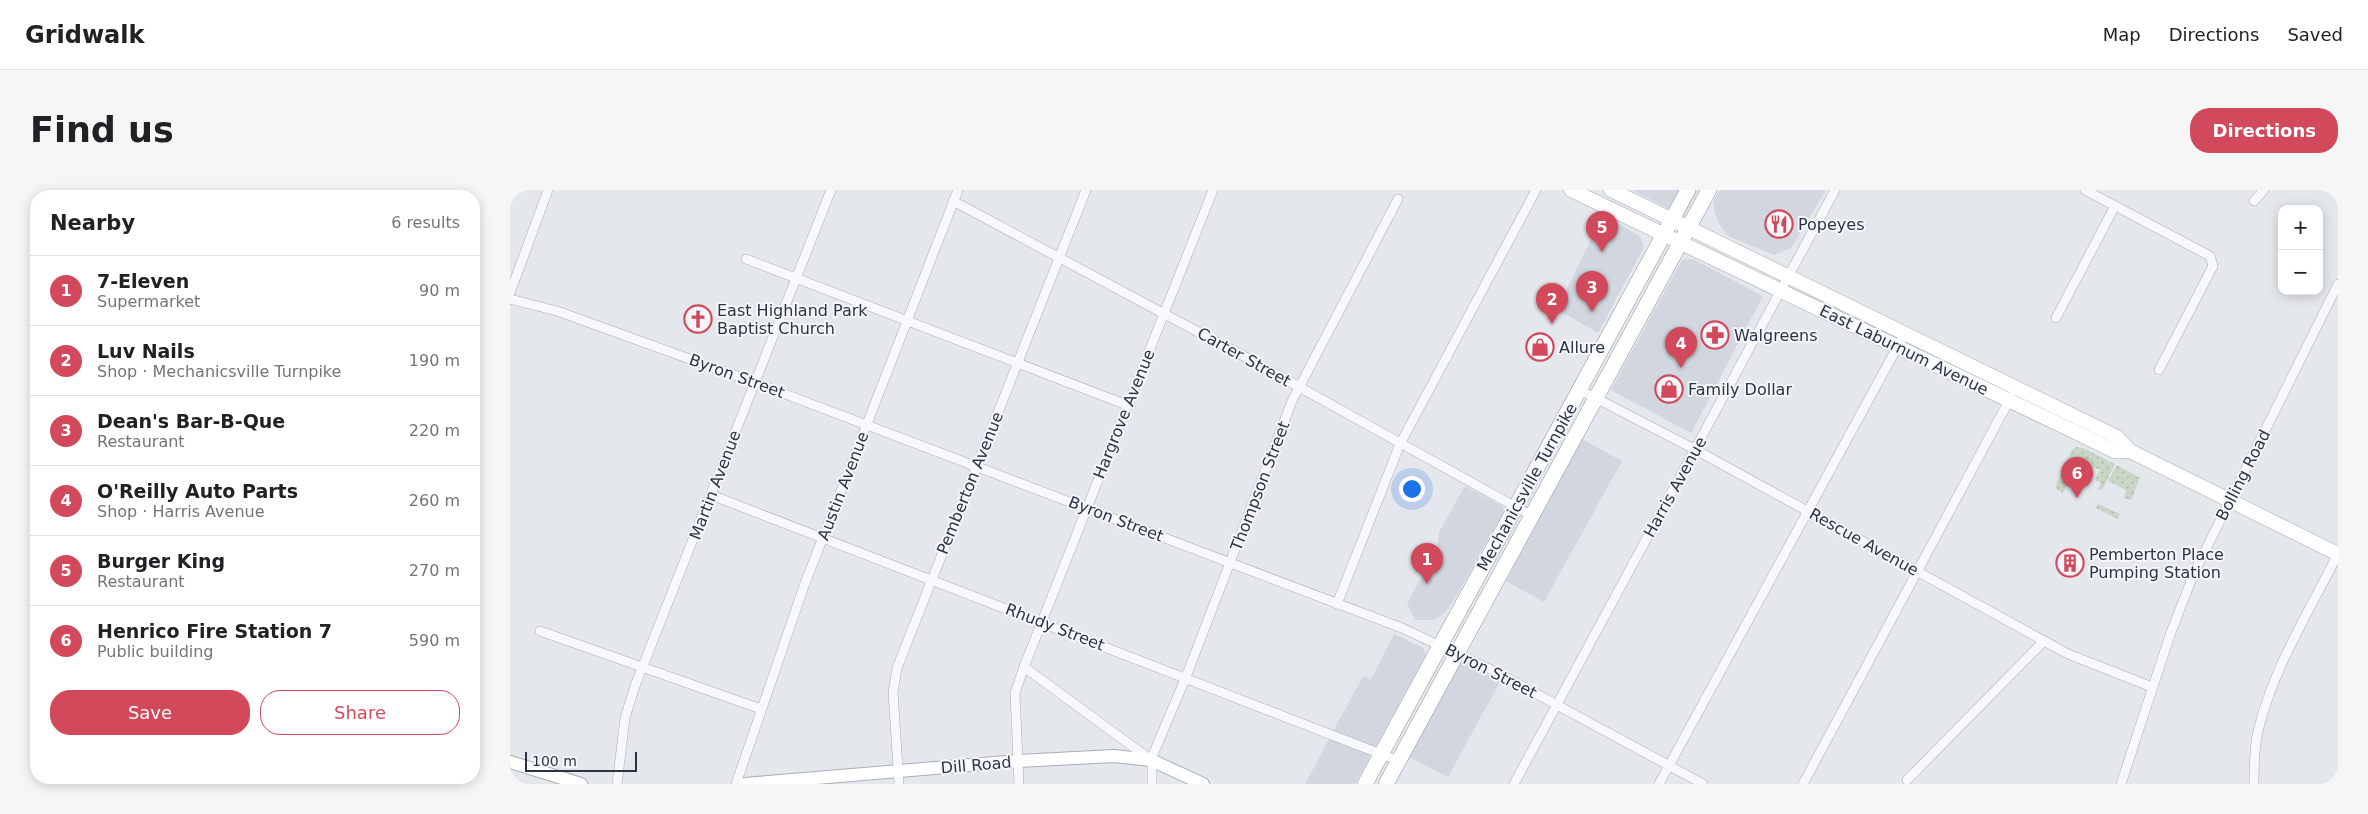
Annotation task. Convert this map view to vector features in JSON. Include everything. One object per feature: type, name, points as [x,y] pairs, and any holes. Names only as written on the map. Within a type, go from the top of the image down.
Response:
[{"type":"highway","name":"Mechanicsville Turnpike","points":[[1365,784],[1688,190]]},
{"type":"highway","name":"Mechanicsville Turnpike","points":[[1386,784],[1709,190]]},
{"type":"main road","points":[[1572,190],[1664,234]]},
{"type":"main road","points":[[1611,190],[1672,220]]},
{"type":"main road","name":"East Laburnum Avenue","points":[[1672,220],[1728,249],[2117,437],[2130,450],[2338,554]]},
{"type":"main road","name":"East Laburnum Avenue","points":[[1664,234],[1897,348],[2114,450],[2130,450]]},
{"type":"street","points":[[510,294],[548,190]]},
{"type":"street","name":"Martin Avenue","points":[[617,784],[625,718],[643,668],[831,190]]},
{"type":"street","name":"Austin Avenue","points":[[736,784],[760,709],[823,537],[958,190]]},
{"type":"street","name":"Pemberton Avenue","points":[[898,778],[893,692],[897,668],[1086,190]]},
{"type":"street","name":"Hargrove Avenue","points":[[1020,784],[1015,693],[1086,508],[1213,190]]},
{"type":"street","points":[[1337,604],[1400,444],[1536,190]]},
{"type":"street","name":"Harris Avenue","points":[[1514,784],[1782,292],[1835,190]]},
{"type":"street","points":[[2084,190],[2210,256],[2213,266],[2159,370]]},
{"type":"street","points":[[2254,201],[2264,190]]},
{"type":"street","name":"Thompson Street","points":[[1152,784],[1151,760],[1186,677],[1298,387],[1398,199]]},
{"type":"street","name":"Carter Street","points":[[953,201],[1164,314],[1532,516]]},
{"type":"street","points":[[2056,318],[2115,206]]},
{"type":"street","points":[[746,259],[1127,405]]},
{"type":"street","name":"Bolling Road","points":[[2121,784],[2180,607],[2230,500],[2338,284]]},
{"type":"street","name":"Byron Street","points":[[510,299],[557,311],[756,383],[1441,645],[1703,784]]},
{"type":"street","points":[[1659,784],[1904,333]]},
{"type":"street","points":[[1803,784],[2016,387]]},
{"type":"street","name":"Rescue Avenue","points":[[1580,390],[1696,450],[2068,654],[2152,687]]},
{"type":"street","name":"Rhudy Street","points":[[711,495],[1399,760]]},
{"type":"street","points":[[2254,784],[2254,762],[2258,731],[2277,676],[2338,554]]},
{"type":"street","points":[[540,631],[760,709]]},
{"type":"street","points":[[1907,780],[2044,641]]},
{"type":"street","points":[[1024,667],[1151,760]]},
{"type":"street","name":"Dill Road","points":[[745,784],[898,778],[1018,761],[1098,756],[1138,757],[1151,760],[1203,784]]},
{"type":"street","points":[[510,762],[581,784]]},
{"type":"shaded area","points":[[1631,190],[1698,190],[1684,216]]},
{"type":"shaded area","points":[[1720,190],[1826,190],[1791,248],[1774,255],[1728,236],[1721,227],[1714,212],[1714,200]]},
{"type":"shaded area","points":[[1603,216],[1640,236],[1644,247],[1598,333],[1557,309]]},
{"type":"shaded area","points":[[1693,259],[1763,296],[1691,433],[1611,390],[1682,260]]},
{"type":"shaded area","points":[[1582,439],[1622,461],[1544,602],[1506,581]]},
{"type":"shaded area","points":[[1465,486],[1503,507],[1504,511],[1454,600],[1443,615],[1433,620],[1415,620],[1407,603],[1437,549],[1439,532]]},
{"type":"shaded area","points":[[1394,634],[1423,648],[1426,654],[1355,784],[1305,784],[1363,676],[1371,680]]},
{"type":"shaded area","points":[[1466,663],[1500,682],[1448,777],[1409,757],[1460,664]]},
{"type":"green space","points":[[2076,447],[2083,448],[2115,464],[2102,490],[2098,489],[2101,483],[2095,480],[2100,470],[2082,462],[2071,486],[2067,484],[2063,493],[2057,490],[2056,485],[2072,450]]},
{"type":"green space","points":[[2117,465],[2140,478],[2131,500],[2124,498],[2126,490],[2108,481]]},
{"type":"green space","points":[[2098,504],[2120,514],[2117,519],[2096,508]]},
{"type":"place","name":"Popeyes","points":[[1779,224]]},
{"type":"place","name":"Burger King","points":[[1602,252]]},
{"type":"place","name":"Dean's Bar-B-Que","points":[[1592,312]]},
{"type":"place","name":"East Highland Park Baptist Church","points":[[698,319]]},
{"type":"place","name":"Luv Nails","points":[[1552,324]]},
{"type":"place","name":"Walgreens","points":[[1715,335]]},
{"type":"place","name":"Allure","points":[[1540,347]]},
{"type":"place","name":"O'Reilly Auto Parts","points":[[1681,368]]},
{"type":"place","name":"Family Dollar","points":[[1669,389]]},
{"type":"place","name":"Henrico Fire Station 7","points":[[2077,498]]},
{"type":"place","name":"Pemberton Place Pumping Station","points":[[2070,563]]},
{"type":"place","name":"7-Eleven","points":[[1427,584]]}]
